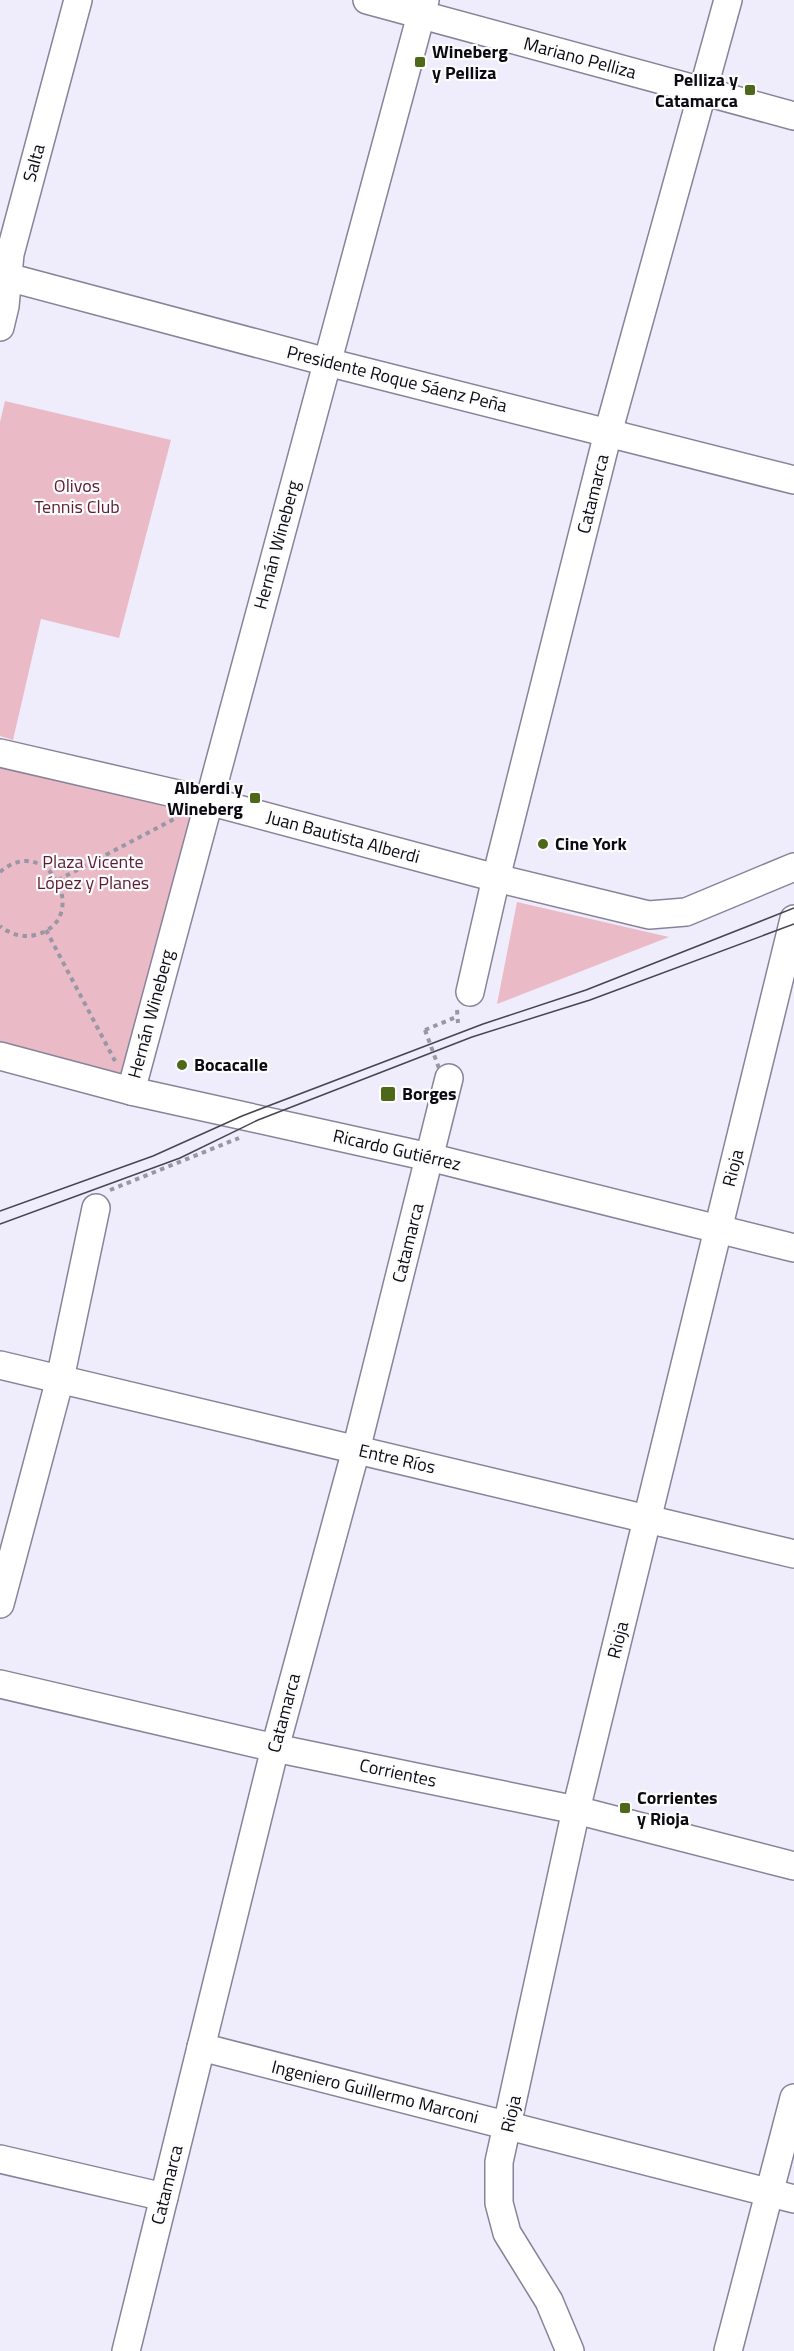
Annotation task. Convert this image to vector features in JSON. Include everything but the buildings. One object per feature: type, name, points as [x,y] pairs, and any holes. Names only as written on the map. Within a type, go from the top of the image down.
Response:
[{"type":"street","name":"Salta","points":[[0,327],[5,306],[4,276],[9,254],[78,0]]},
{"type":"street","name":"Mariano Pelliza","points":[[367,0],[423,8],[794,116]]},
{"type":"street","name":"Catamarca","points":[[470,992],[496,878],[608,433],[728,0]]},
{"type":"street","name":"Hernán Wineberg","points":[[131,1090],[423,8]]},
{"type":"street","name":"Presidente Roque Sáenz Peña","points":[[4,276],[327,362],[794,480]]},
{"type":"street","name":"Juan Bautista Alberdi","points":[[0,753],[208,801],[496,878],[649,915],[686,912],[794,867]]},
{"type":"street","name":"Rioja","points":[[570,2351],[549,2301],[507,2234],[499,2203],[500,2162],[576,1810],[718,1229],[789,957],[794,919]]},
{"type":"street","name":"Ricardo Gutiérrez","points":[[0,1056],[131,1090],[429,1156],[794,1248]]},
{"type":"street","name":"Catamarca","points":[[126,2351],[275,1748],[356,1450],[429,1156],[445,1074]]},
{"type":"street","points":[[0,1604],[60,1379],[96,1208]]},
{"type":"street","name":"Entre Ríos","points":[[0,1365],[794,1554]]},
{"type":"street","name":"Corrientes","points":[[0,1684],[275,1748],[576,1810],[794,1866]]},
{"type":"street","name":"Ingeniero Guillermo Marconi","points":[[201,2047],[781,2196]]},
{"type":"street","points":[[728,2351],[781,2196],[794,2098]]},
{"type":"street","points":[[0,2159],[164,2197]]},
{"type":"path","points":[[58,880],[208,801]]},
{"type":"path","points":[[0,926],[16,935],[28,936],[46,930],[59,916],[63,904],[58,880],[50,870],[38,863],[26,861],[13,863],[1,869]]},
{"type":"path","points":[[46,930],[131,1090]]},
{"type":"path","points":[[445,1074],[425,1030],[456,1017]]},
{"type":"path","points":[[96,1208],[102,1193],[239,1138],[265,1121]]},
{"type":"green space","name":"Olivos Tennis Club","points":[[5,401],[171,440],[119,638],[41,619],[13,740],[0,736],[0,422]]},
{"type":"green space","name":"Plaza Vicente López y Planes","points":[[0,753],[208,801],[131,1091],[0,1056]]},
{"type":"green space","points":[[517,902],[669,937],[497,1004]]},
{"type":"tram line","points":[[0,1211],[153,1156],[242,1116],[483,1024],[586,990],[794,908]]},
{"type":"tram line","points":[[0,1224],[180,1158],[258,1120],[472,1037],[590,1000],[794,924]]},
{"type":"place","name":"Wineberg y Pelliza","points":[[420,62]]},
{"type":"place","name":"Pelliza y Catamarca","points":[[750,90]]},
{"type":"place","name":"Alberdi y Wineberg","points":[[255,798]]},
{"type":"place","name":"Cine York","points":[[543,844]]},
{"type":"place","name":"Bocacalle","points":[[182,1065]]},
{"type":"place","name":"Borges","points":[[388,1094]]},
{"type":"place","name":"Corrientes y Rioja","points":[[625,1808]]}]
